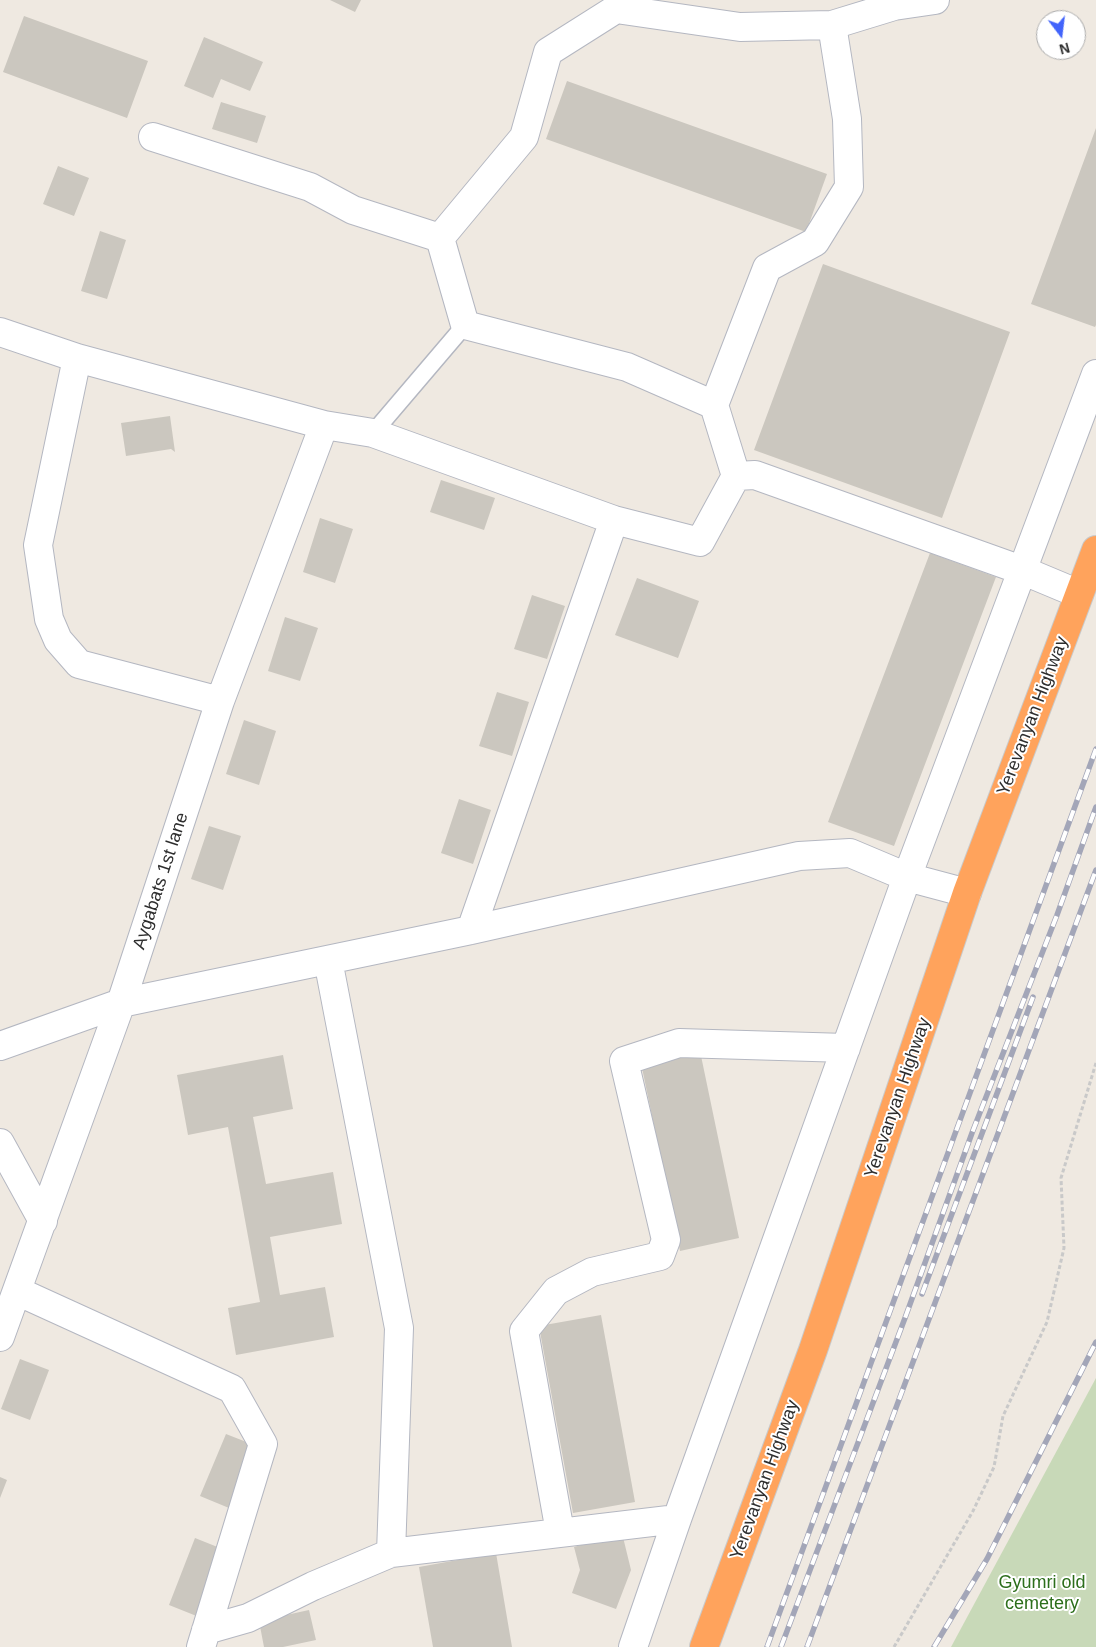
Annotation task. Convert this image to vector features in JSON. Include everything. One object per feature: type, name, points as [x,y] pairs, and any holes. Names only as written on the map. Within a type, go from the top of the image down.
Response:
[{"type":"highway","name":"Yerevanyan Highway","points":[[704,1647],[813,1350],[967,893],[1096,550]]},
{"type":"street","points":[[440,238],[524,137],[548,52],[616,9],[740,26],[832,25],[894,6],[936,0]]},
{"type":"street","points":[[0,332],[77,358],[324,425],[373,433],[614,520],[700,542],[736,476],[714,405],[767,268],[815,242],[849,187],[847,119],[832,25]]},
{"type":"street","points":[[153,137],[310,187],[353,210],[440,238]]},
{"type":"street","points":[[440,238],[465,326],[627,367],[714,405]]},
{"type":"street","points":[[77,358],[38,545],[49,619],[58,640],[79,664],[220,702]]},
{"type":"street","points":[[633,1647],[676,1519],[907,877],[1024,571],[1096,374]]},
{"type":"street","name":"Aygabats 1st lane","points":[[0,1337],[121,1003],[220,702],[324,425]]},
{"type":"street","points":[[736,476],[755,475],[1024,571],[1079,594]]},
{"type":"street","points":[[471,930],[614,520]]},
{"type":"street","points":[[0,1046],[121,1003],[471,930],[799,856],[850,853],[907,877],[967,893]]},
{"type":"street","points":[[328,960],[399,1328],[391,1553]]},
{"type":"street","points":[[560,1532],[524,1331],[556,1291],[592,1272],[660,1256],[666,1240],[624,1061],[679,1043],[846,1048]]},
{"type":"street","points":[[0,1143],[43,1221]]},
{"type":"street","points":[[17,1292],[232,1389],[263,1444],[204,1639]]},
{"type":"street","points":[[204,1639],[313,1586],[391,1553],[676,1519]]},
{"type":"lane","points":[[373,433],[465,326]]},
{"type":"path","points":[[894,1647],[973,1511],[994,1467],[1003,1416],[1047,1322],[1064,1248],[1061,1178],[1096,1063]]},
{"type":"green space","name":"Gyumri old cemetery","points":[[1096,1378],[1096,1647],[951,1647]]},
{"type":"building","points":[[330,0],[361,0],[355,12]]},
{"type":"building","points":[[24,16],[148,61],[127,118],[3,72]]},
{"type":"building","points":[[204,37],[263,62],[250,91],[221,79],[213,98],[184,86]]},
{"type":"building","points":[[567,81],[827,174],[806,232],[546,139]]},
{"type":"building","points":[[221,102],[266,116],[257,143],[212,129]]},
{"type":"building","points":[[1096,128],[1096,325],[1095,327],[1031,304]]},
{"type":"building","points":[[58,166],[89,178],[74,216],[43,204]]},
{"type":"building","points":[[100,231],[126,240],[107,299],[81,291]]},
{"type":"building","points":[[823,264],[1010,332],[942,518],[754,450]]},
{"type":"building","points":[[170,416],[175,452],[171,449],[126,456],[121,423]]},
{"type":"building","points":[[441,480],[495,498],[484,530],[430,512]]},
{"type":"building","points":[[320,518],[353,529],[335,583],[303,572]]},
{"type":"building","points":[[930,553],[996,577],[894,846],[828,822]]},
{"type":"building","points":[[637,578],[699,601],[678,658],[615,635]]},
{"type":"building","points":[[532,595],[565,606],[547,659],[514,649]]},
{"type":"building","points":[[285,617],[318,628],[300,681],[268,671]]},
{"type":"building","points":[[497,692],[529,702],[512,756],[479,746]]},
{"type":"building","points":[[244,720],[276,731],[259,785],[226,774]]},
{"type":"building","points":[[459,799],[491,810],[473,864],[441,853]]},
{"type":"building","points":[[209,826],[241,836],[223,890],[191,879]]},
{"type":"building","points":[[700,1051],[739,1238],[680,1251],[641,1063]]},
{"type":"building","points":[[283,1055],[293,1109],[253,1117],[266,1184],[333,1172],[342,1224],[270,1237],[280,1295],[325,1287],[334,1337],[236,1355],[228,1308],[260,1302],[228,1127],[188,1135],[177,1075]]},
{"type":"building","points":[[601,1315],[635,1502],[573,1513],[539,1326]]},
{"type":"building","points":[[20,1359],[49,1370],[30,1420],[1,1409]]},
{"type":"building","points":[[226,1434],[254,1445],[229,1508],[200,1496]]},
{"type":"building","points":[[0,1477],[7,1480],[0,1498]]},
{"type":"building","points":[[622,1533],[631,1570],[616,1609],[572,1593],[580,1570],[574,1547]]},
{"type":"building","points":[[195,1538],[225,1550],[199,1617],[169,1605]]},
{"type":"building","points":[[496,1553],[512,1647],[433,1647],[419,1567]]},
{"type":"building","points":[[309,1610],[316,1640],[283,1647],[264,1647],[259,1621]]},
{"type":"railway","points":[[767,1647],[1096,749]]},
{"type":"railway","points":[[781,1647],[905,1318],[972,1133],[1057,915],[1096,807]]},
{"type":"railway","points":[[807,1647],[1096,870]]},
{"type":"railway","points":[[922,1294],[1033,997]]},
{"type":"railway","points":[[934,1647],[987,1559],[1096,1342]]}]
